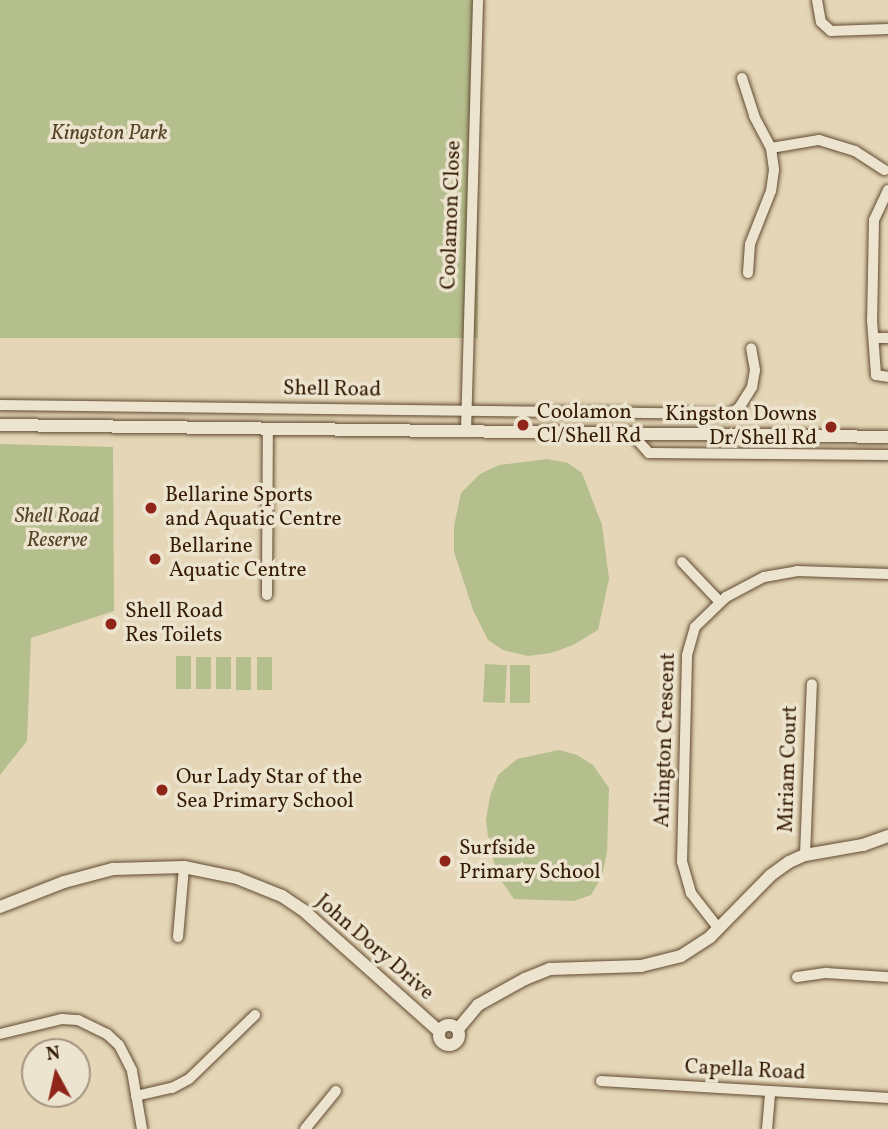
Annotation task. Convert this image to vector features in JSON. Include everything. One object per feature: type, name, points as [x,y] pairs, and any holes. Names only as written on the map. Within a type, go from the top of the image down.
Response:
[{"type":"street","name":"Coolamon Close","points":[[466,431],[478,0]]},
{"type":"street","points":[[817,0],[821,22],[831,31],[888,29]]},
{"type":"street","points":[[742,78],[754,116],[771,148],[773,181],[750,244],[748,273]]},
{"type":"street","points":[[771,148],[819,139],[856,151],[886,168],[884,179],[888,183]]},
{"type":"street","points":[[888,190],[874,220],[873,320],[876,375],[888,377]]},
{"type":"street","points":[[875,338],[888,338]]},
{"type":"street","name":"Shell Road","points":[[0,405],[729,414],[739,408],[752,387],[755,370],[751,348]]},
{"type":"street","points":[[645,432],[646,414]]},
{"type":"street","name":"Shell Road","points":[[0,425],[888,437]]},
{"type":"street","points":[[267,595],[268,428]]},
{"type":"street","name":"Shell Road","points":[[859,435],[888,432]]},
{"type":"street","points":[[631,433],[649,453],[888,455]]},
{"type":"street","points":[[682,562],[720,602]]},
{"type":"street","name":"Arlington Crescent","points":[[719,929],[691,893],[682,862],[690,639],[695,627],[720,602],[744,587],[778,574],[806,571],[888,574]]},
{"type":"street","name":"Miriam Court","points":[[805,855],[812,684]]},
{"type":"street","points":[[719,929],[771,875],[805,855],[848,849],[888,836]]},
{"type":"street","points":[[178,937],[184,867]]},
{"type":"street","name":"John Dory Drive","points":[[0,907],[64,882],[113,869],[184,867],[237,878],[282,896],[303,910],[439,1031],[449,1024],[458,1029],[478,1005],[525,979],[550,969],[570,966],[641,966],[669,961],[695,948],[719,929]]},
{"type":"street","points":[[797,977],[827,973],[888,977]]},
{"type":"street","points":[[136,1096],[172,1088],[189,1079],[255,1015]]},
{"type":"street","points":[[0,1034],[62,1019],[94,1026],[119,1045],[126,1058],[142,1129]]},
{"type":"street","name":"Capella Road","points":[[600,1081],[888,1098]]},
{"type":"street","points":[[305,1129],[336,1091]]},
{"type":"street","points":[[767,1129],[770,1091]]},
{"type":"green space","name":"Kingston Park","points":[[0,0],[478,0],[478,338],[0,338]]},
{"type":"green space","name":"Shell Road Reserve","points":[[0,444],[113,447],[114,611],[31,638],[27,741],[0,775]]},
{"type":"green space","points":[[547,459],[568,463],[582,473],[602,525],[609,579],[598,630],[573,645],[551,653],[528,656],[503,650],[488,640],[473,610],[454,552],[454,526],[461,493],[480,474],[499,465]]},
{"type":"green space","points":[[176,656],[191,656],[191,689],[176,689]]},
{"type":"green space","points":[[196,657],[211,657],[211,689],[196,689]]},
{"type":"green space","points":[[216,657],[231,657],[231,689],[216,689]]},
{"type":"green space","points":[[236,657],[251,657],[251,690],[236,690]]},
{"type":"green space","points":[[257,657],[272,657],[272,690],[257,690]]},
{"type":"green space","points":[[485,664],[507,665],[505,703],[483,702]]},
{"type":"green space","points":[[510,665],[530,665],[530,703],[510,703]]},
{"type":"green space","points":[[559,750],[577,755],[593,765],[609,788],[607,852],[602,876],[591,895],[574,901],[514,899],[498,876],[489,845],[486,820],[490,796],[498,775],[517,759]]},
{"type":"place","name":"Coolamon Cl/Shell Rd","points":[[523,425]]},
{"type":"place","name":"Kingston Downs Dr/Shell Rd","points":[[831,427]]},
{"type":"place","name":"Bellarine Sports and Aquatic Centre","points":[[151,508]]},
{"type":"place","name":"Bellarine Aquatic Centre","points":[[155,559]]},
{"type":"place","name":"Shell Road Res Toilets","points":[[111,624]]},
{"type":"place","name":"Our Lady Star of the Sea Primary School","points":[[162,790]]},
{"type":"place","name":"Surfside Primary School","points":[[445,861]]}]
